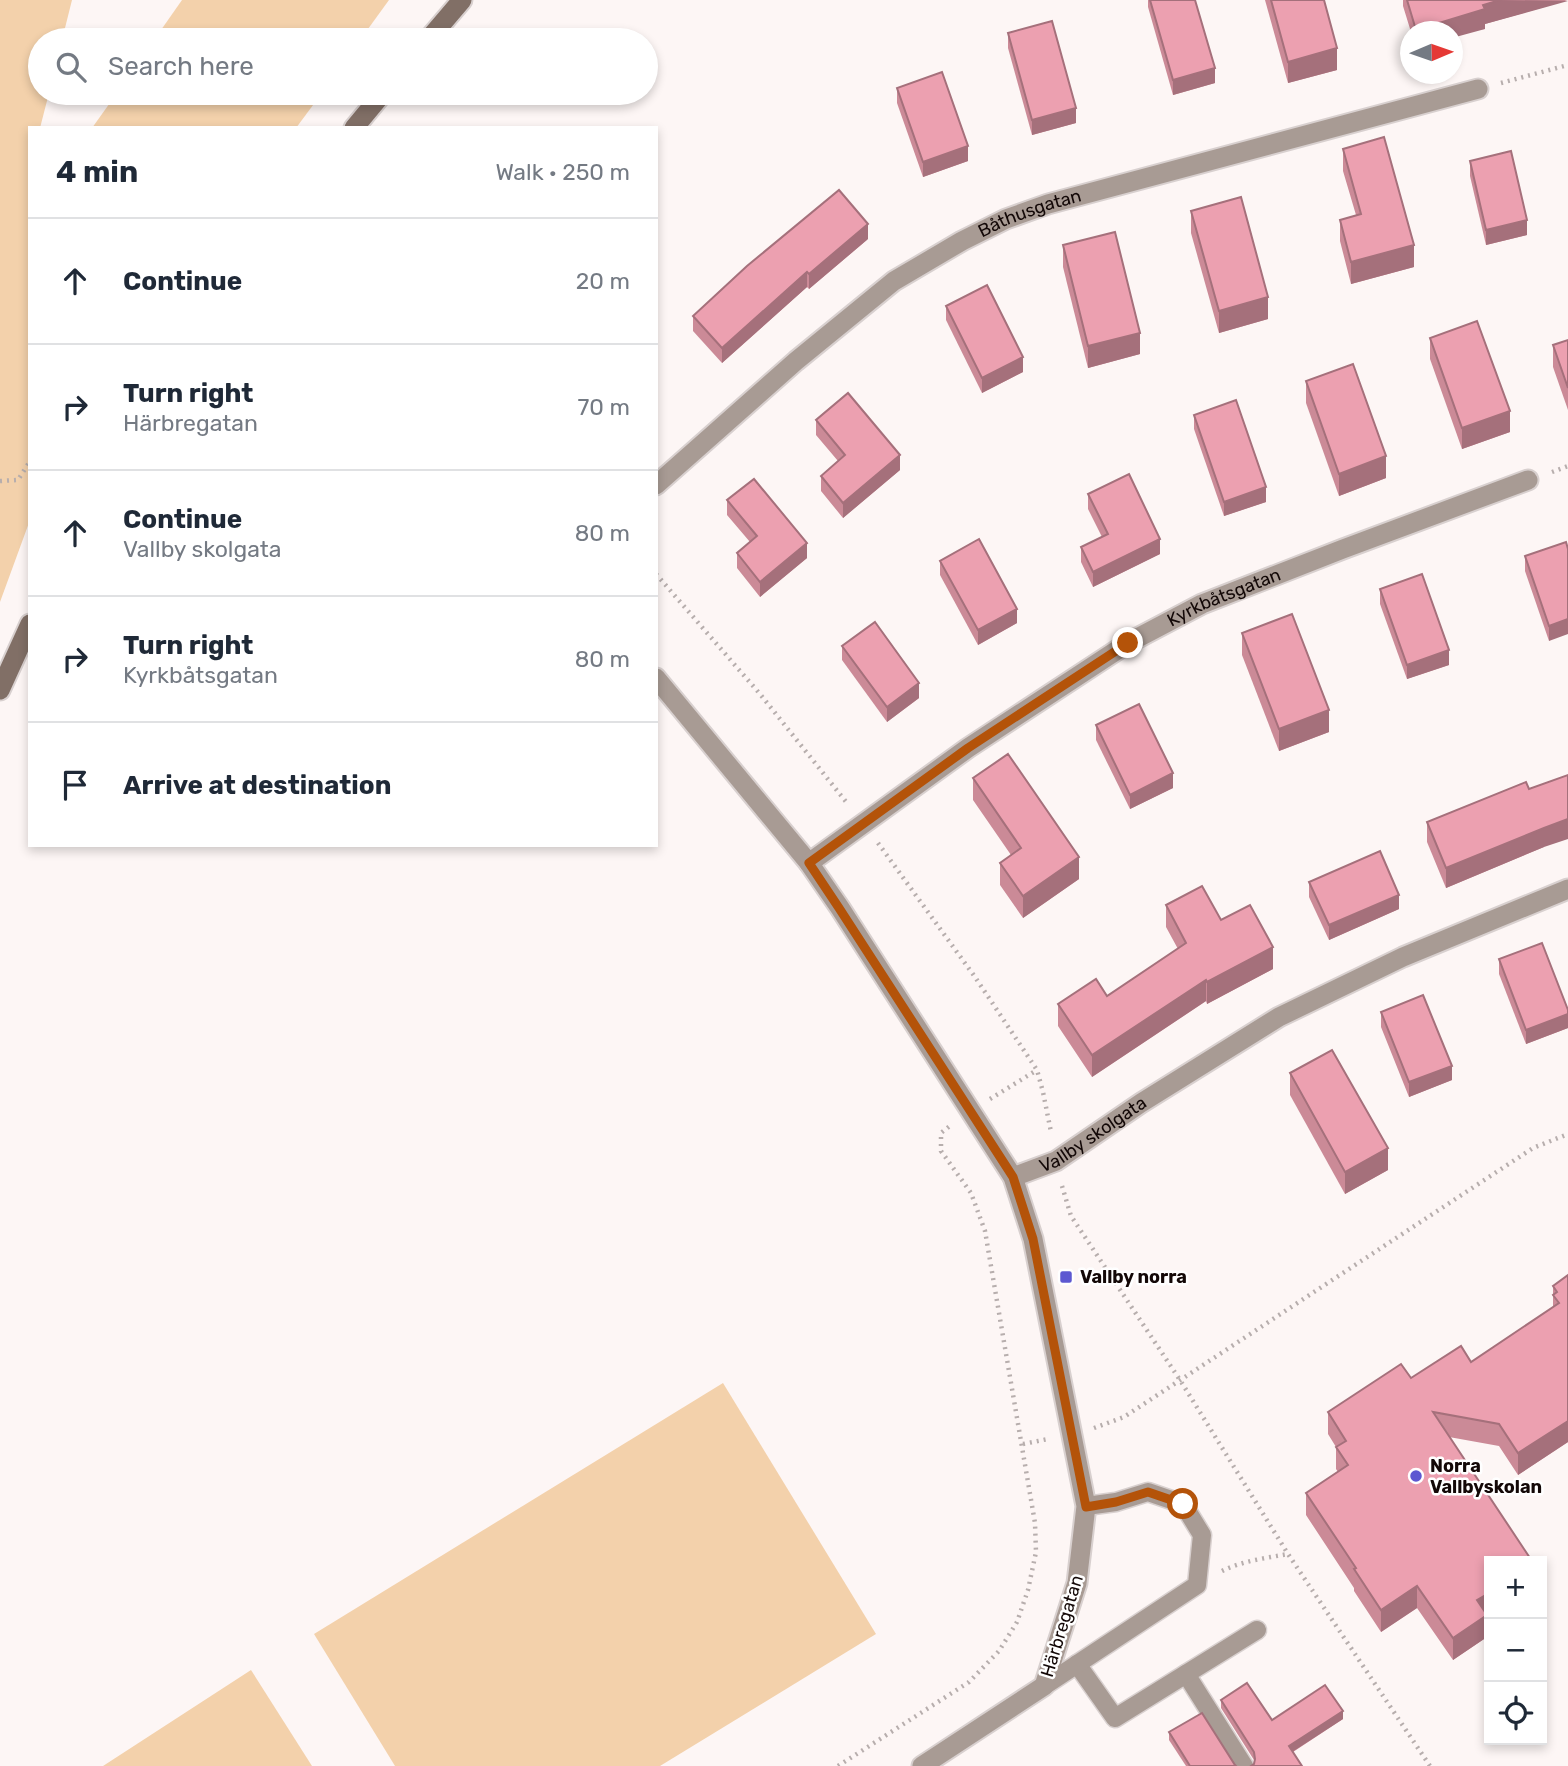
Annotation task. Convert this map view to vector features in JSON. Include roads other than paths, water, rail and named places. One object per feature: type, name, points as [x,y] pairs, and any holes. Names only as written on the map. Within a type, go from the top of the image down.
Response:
[{"type":"main road","points":[[438,28],[462,0]]},
{"type":"main road","points":[[356,126],[373,105]]},
{"type":"main road","points":[[0,690],[28,628]]},
{"type":"street","name":"Båthusgatan","points":[[658,483],[796,361],[894,281],[962,240],[1006,219],[1062,200],[1478,89]]},
{"type":"street","name":"Kyrkbåtsgatan","points":[[809,863],[968,748],[1128,643],[1202,604],[1528,480]]},
{"type":"street","points":[[658,680],[809,863],[1013,1177]]},
{"type":"street","name":"Vallby skolgata","points":[[1013,1177],[1056,1161],[1141,1103],[1279,1017],[1404,957],[1568,889]]},
{"type":"street","name":"Härbregatan","points":[[922,1766],[944,1760],[1044,1686],[1077,1583],[1086,1507],[1033,1239],[1013,1177]]},
{"type":"lane","points":[[1044,1686],[1196,1585],[1202,1535],[1183,1504],[1148,1492],[1116,1502],[1086,1507]]},
{"type":"lane","points":[[1077,1664],[1115,1718],[1257,1630]]},
{"type":"lane","points":[[1186,1674],[1244,1766]]},
{"type":"place","name":"Vallby norra","points":[[1066,1277]]},
{"type":"place","name":"Norra Vallbyskolan","points":[[1416,1476]]}]
